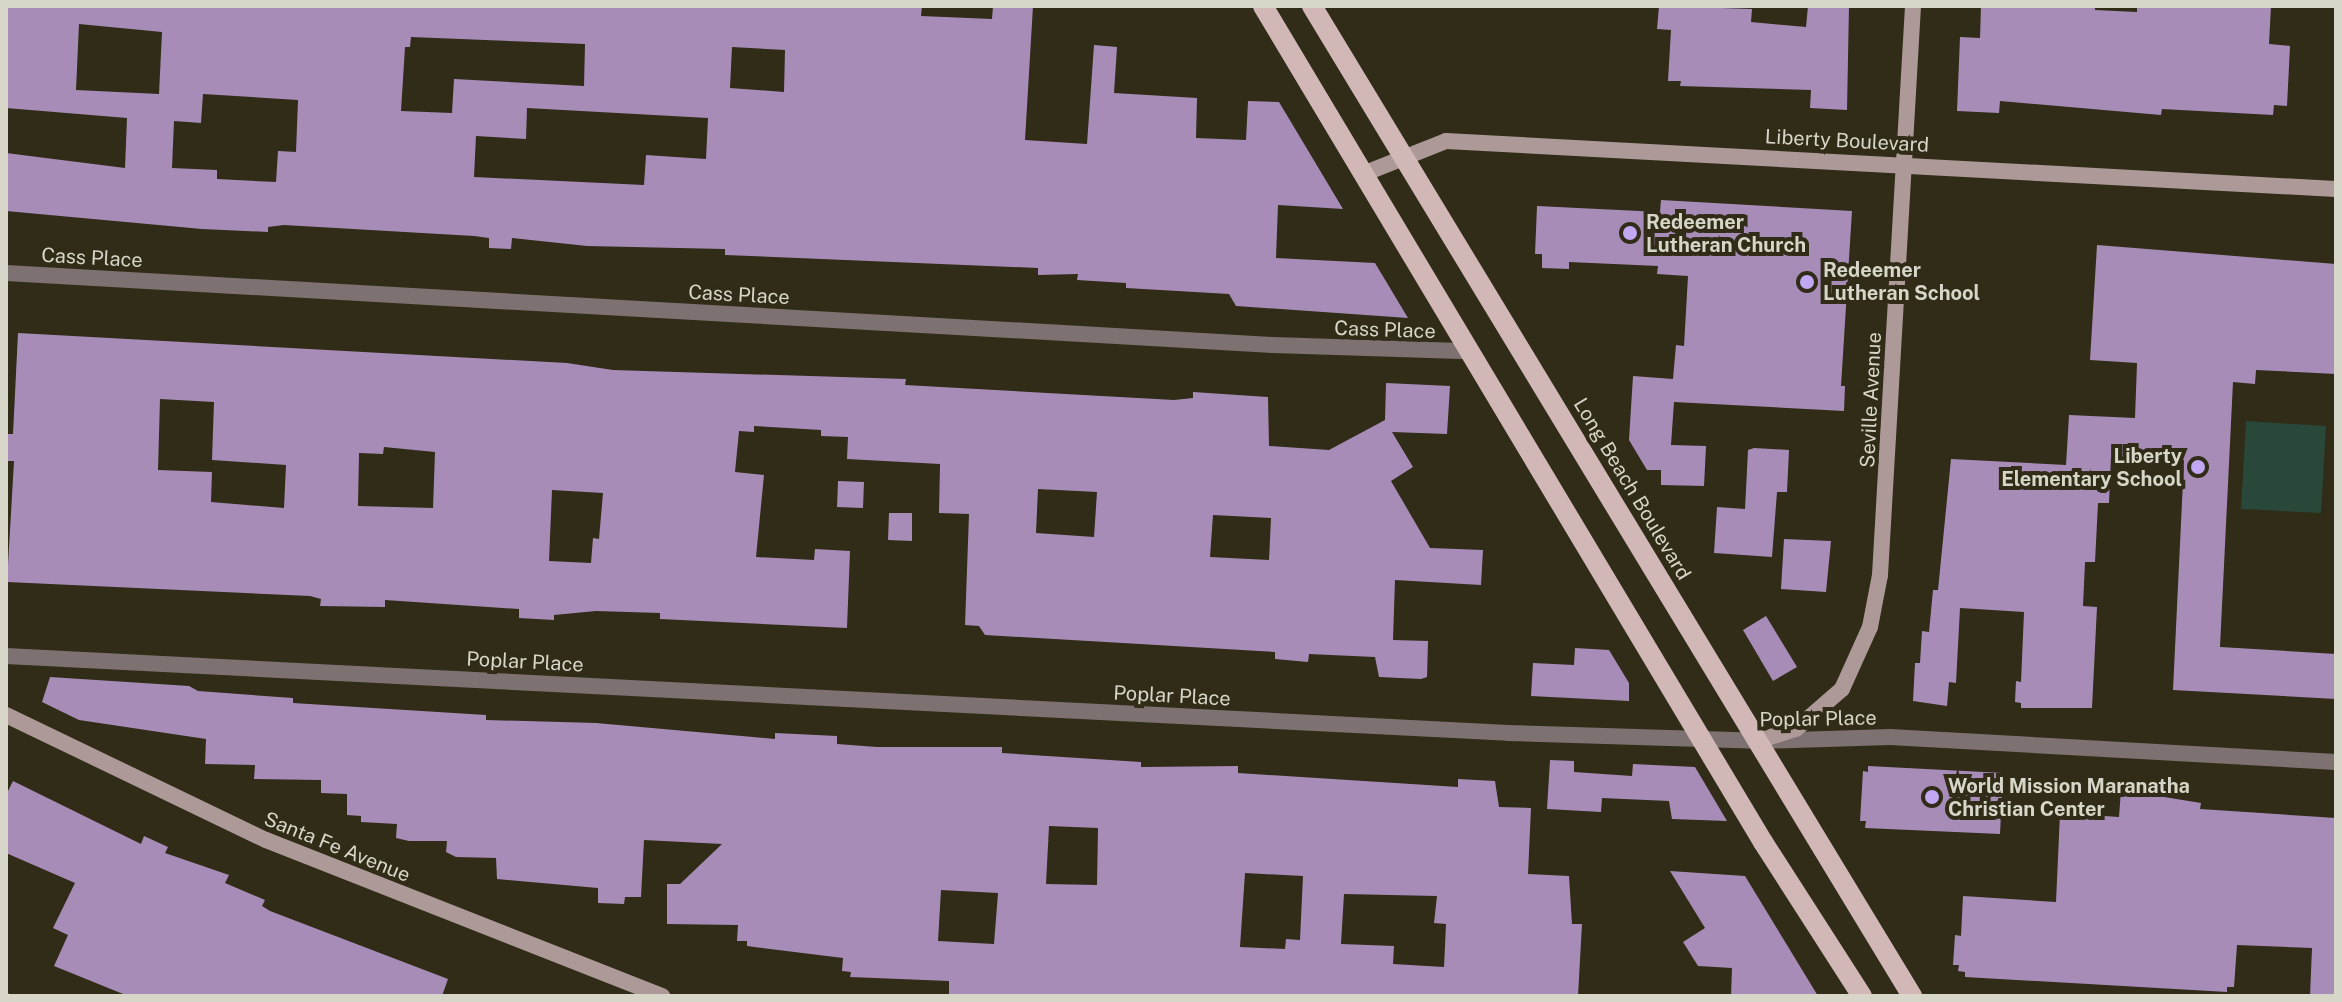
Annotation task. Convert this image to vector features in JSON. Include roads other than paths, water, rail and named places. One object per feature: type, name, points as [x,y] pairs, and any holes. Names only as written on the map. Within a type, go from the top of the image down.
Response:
[{"type":"main road","points":[[1263,6],[1702,740],[1862,996]]},
{"type":"main road","name":"Long Beach Boulevard","points":[[1312,6],[1912,996]]},
{"type":"street","name":"Seville Avenue","points":[[1758,741],[1796,729],[1842,689],[1870,627],[1880,575],[1913,6]]},
{"type":"street","name":"Liberty Boulevard","points":[[1363,174],[1446,141],[1904,163],[2336,189]]},
{"type":"street","name":"Cass Place","points":[[6,273],[1257,345],[1469,351]]},
{"type":"street","name":"Poplar Place","points":[[6,656],[1702,740],[1890,737],[2336,762]]},
{"type":"street","name":"Santa Fe Avenue","points":[[6,715],[266,840],[662,996]]},
{"type":"place","name":"Redeemer Lutheran Church","points":[[1630,233]]},
{"type":"place","name":"Redeemer Lutheran School","points":[[1807,282]]},
{"type":"place","name":"Liberty Elementary School","points":[[2198,467]]},
{"type":"place","name":"World Mission Maranatha Christian Center","points":[[1932,797]]}]
